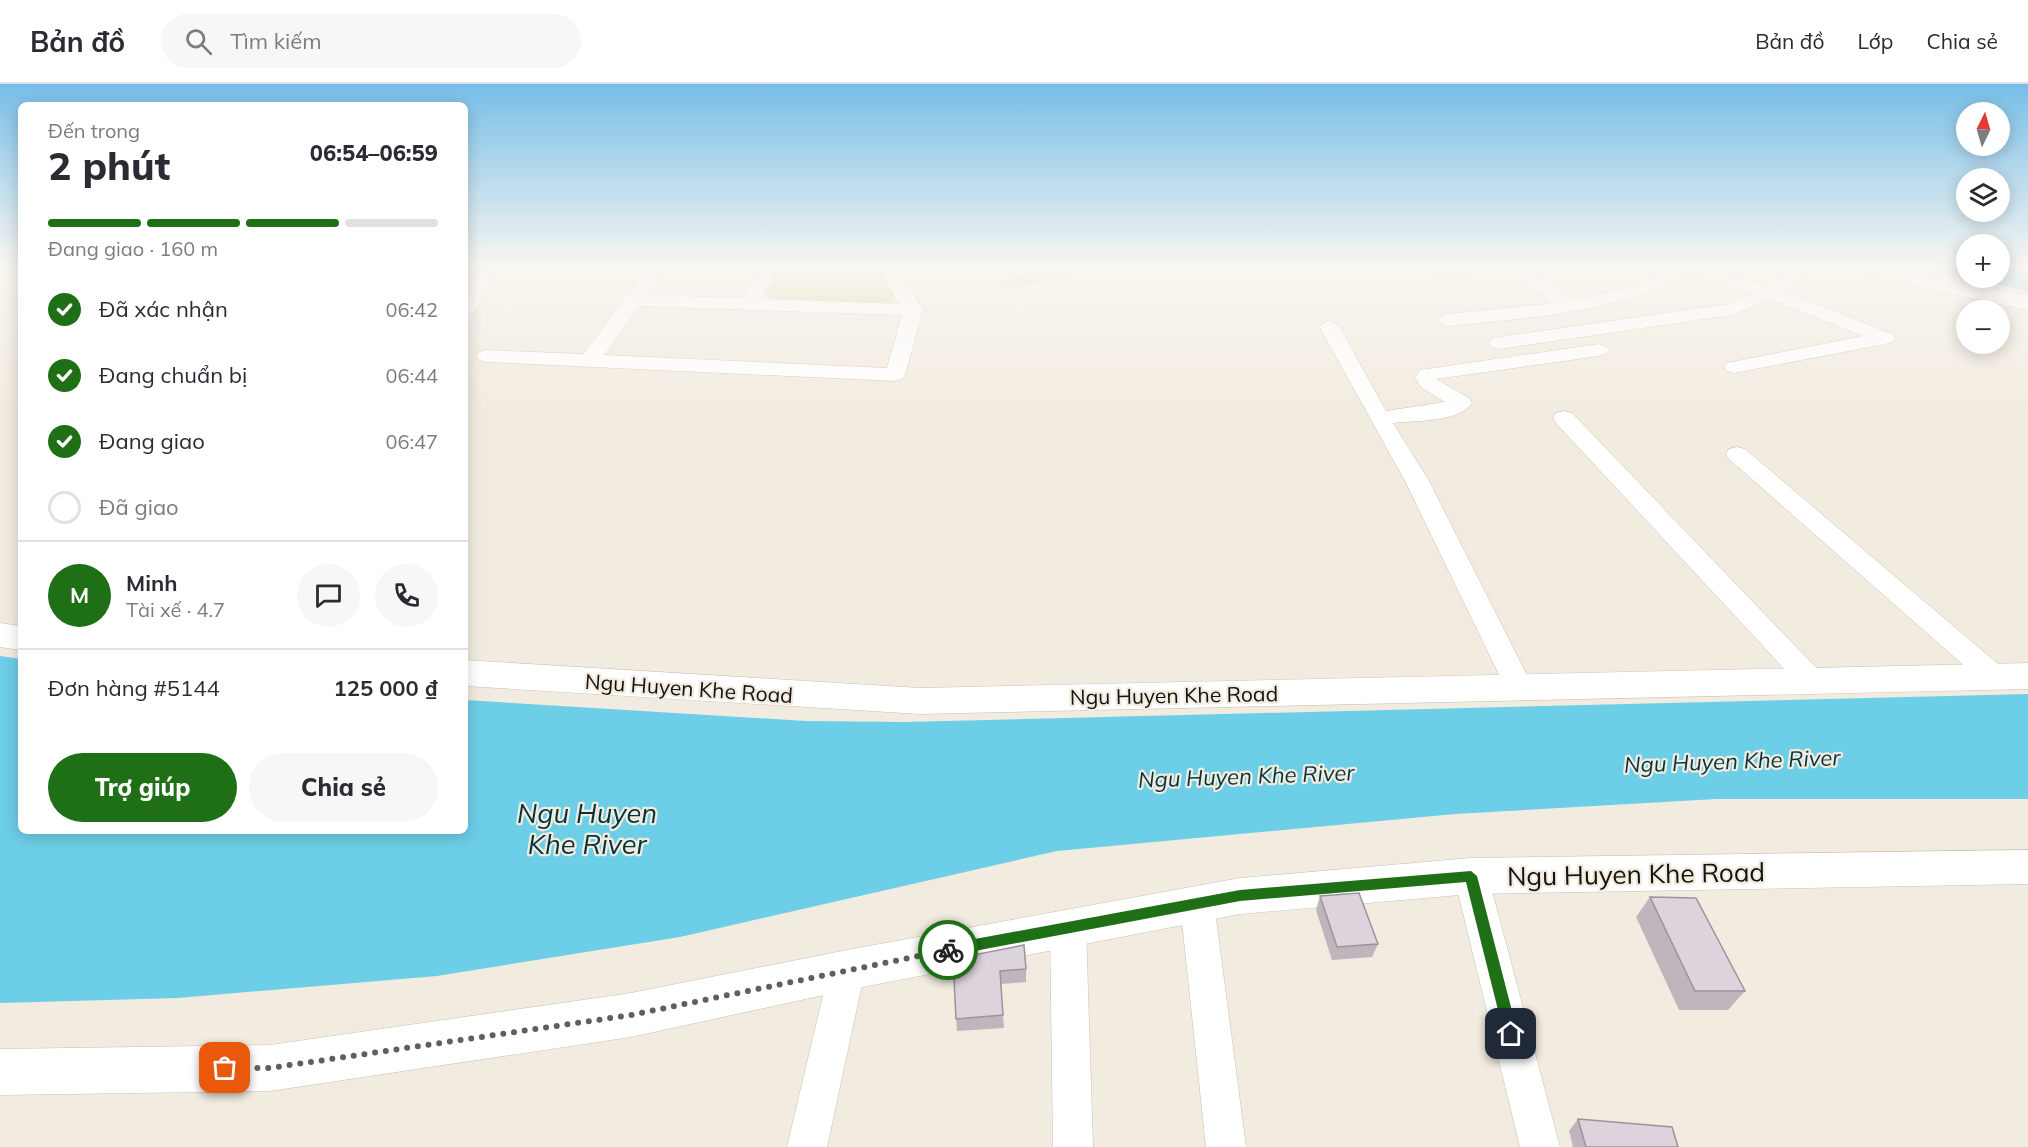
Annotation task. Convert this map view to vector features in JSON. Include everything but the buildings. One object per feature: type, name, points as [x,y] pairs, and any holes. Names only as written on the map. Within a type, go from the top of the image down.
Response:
[{"type":"street","points":[[590,360],[621,317]]},
{"type":"street","points":[[486,356],[895,375],[911,317]]},
{"type":"street","points":[[1449,320],[1479,317]]},
{"type":"street","points":[[1499,343],[1680,317]]},
{"type":"street","points":[[1734,367],[1885,338],[1831,317]]},
{"type":"street","points":[[1329,326],[1417,481],[1519,687]]},
{"type":"street","points":[[1380,418],[1446,410],[1461,403],[1428,384],[1425,378],[1427,374],[1599,350],[1581,331]]},
{"type":"street","points":[[1564,418],[1812,681]]},
{"type":"street","points":[[1737,454],[2011,676]]},
{"type":"street","points":[[0,635],[18,638]]},
{"type":"street","name":"Ngu Huyen Khe Road","points":[[468,673],[689,686],[819,698],[920,701],[2011,676]]},
{"type":"street","name":"Ngu Huyen Khe Road","points":[[0,1072],[270,1068],[631,1015],[847,970],[1240,896],[1471,876],[2028,867]]},
{"type":"street","points":[[1471,876],[1540,1147]]},
{"type":"street","points":[[1197,903],[1226,1147]]},
{"type":"street","points":[[1068,927],[1074,1147]]},
{"type":"street","points":[[807,1147],[847,970]]},
{"type":"water","name":"Ngu Huyen Khe River","points":[[0,656],[18,659],[18,834],[468,834],[468,700],[806,721],[905,722],[2028,694],[2028,799],[1716,799],[1455,814],[1057,851],[680,937],[437,976],[178,998],[0,1003]]},
{"type":"way so far","points":[[225,1068],[270,1068],[631,1015],[948,950]]},
{"type":"route","points":[[948,950],[1240,896],[1471,876],[1511,1034]]}]
